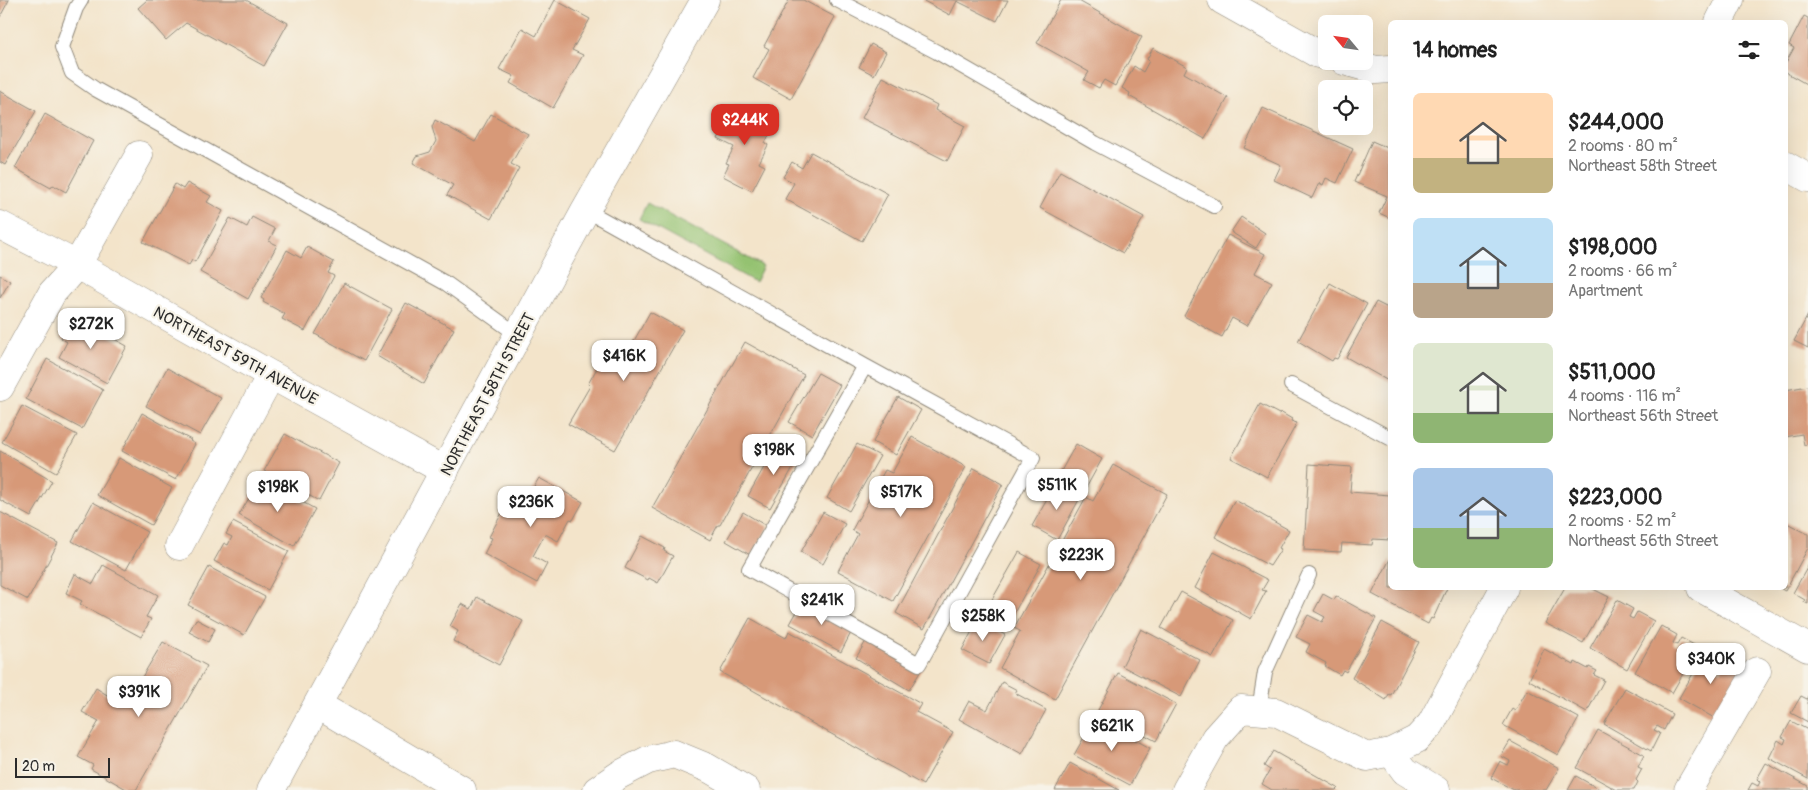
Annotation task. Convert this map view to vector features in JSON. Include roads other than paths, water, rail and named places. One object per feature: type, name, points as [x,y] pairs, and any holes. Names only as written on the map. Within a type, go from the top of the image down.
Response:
[{"type":"street","name":"NORTHEAST 58TH STREET","points":[[271,790],[446,471],[586,210],[705,0]]},
{"type":"street","points":[[1222,0],[1318,54]]},
{"type":"street","points":[[1720,20],[1730,0]]},
{"type":"street","points":[[1373,69],[1388,69]]},
{"type":"street","points":[[0,387],[52,293],[77,265],[138,155]]},
{"type":"street","points":[[1788,167],[1808,178]]},
{"type":"street","name":"NORTHEAST 59TH AVENUE","points":[[0,224],[446,471]]},
{"type":"street","points":[[179,546],[271,375]]},
{"type":"street","points":[[1186,790],[1215,738],[1250,710],[1276,712],[1367,757],[1391,752],[1417,739],[1431,724],[1503,590]]},
{"type":"street","points":[[1705,590],[1808,648]]},
{"type":"street","points":[[1688,790],[1757,671]]},
{"type":"street","points":[[318,705],[462,790]]},
{"type":"street","points":[[1391,752],[1406,771],[1436,790]]},
{"type":"street","points":[[597,790],[619,775],[648,760],[674,754],[708,768],[746,790]]},
{"type":"lane","points":[[81,0],[76,8],[62,47],[72,73],[103,94],[447,284],[518,335]]},
{"type":"lane","points":[[837,0],[937,52],[1095,143],[1214,206]]},
{"type":"lane","points":[[586,210],[864,366],[1033,458],[919,664],[750,569],[864,366]]},
{"type":"lane","points":[[1291,385],[1388,437]]},
{"type":"lane","points":[[1250,710],[1309,574]]}]
